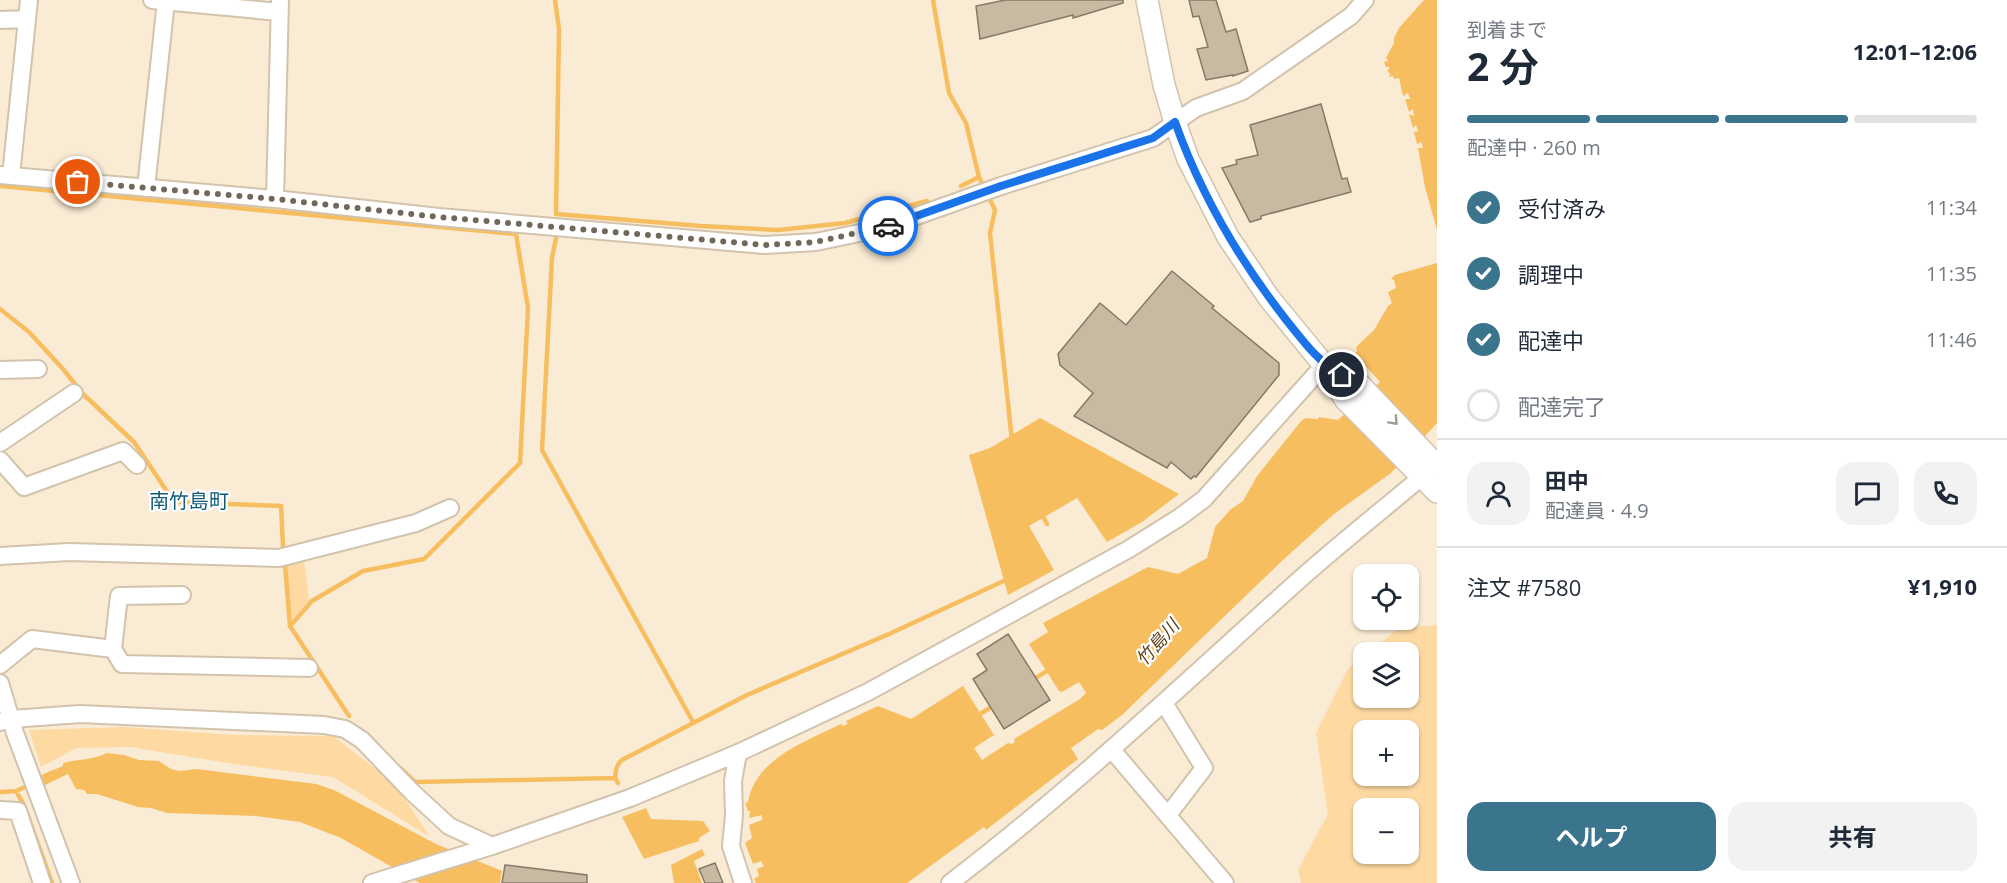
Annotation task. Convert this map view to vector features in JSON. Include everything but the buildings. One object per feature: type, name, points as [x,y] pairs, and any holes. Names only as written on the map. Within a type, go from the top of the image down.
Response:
[{"type":"main road","points":[[1147,0],[1164,86],[1175,122],[1188,159],[1228,237],[1269,298],[1324,365],[1345,399],[1358,398],[1427,464],[1437,492]]},
{"type":"street","points":[[29,0],[5,175],[275,199],[439,217],[765,245],[816,242],[883,228],[1001,186],[1153,138],[1196,108],[1243,91],[1351,16],[1365,0]]},
{"type":"street","points":[[146,188],[159,1],[280,6],[275,199]]},
{"type":"street","points":[[0,20],[27,19]]},
{"type":"street","points":[[379,881],[487,848],[630,798],[738,753],[868,692],[1158,533],[1204,499],[1324,365]]},
{"type":"street","points":[[0,370],[38,369]]},
{"type":"street","points":[[0,443],[74,393]]},
{"type":"street","points":[[0,460],[24,487],[123,451],[137,465]]},
{"type":"street","points":[[950,883],[1112,750],[1427,464]]},
{"type":"street","points":[[0,556],[69,552],[279,558],[416,523],[450,508]]},
{"type":"street","points":[[182,595],[119,596],[112,649],[122,664],[309,668]]},
{"type":"street","points":[[0,665],[32,639],[112,649]]},
{"type":"street","points":[[0,683],[9,724],[71,883]]},
{"type":"street","points":[[1164,703],[1204,768],[1168,815]]},
{"type":"street","points":[[9,724],[80,714],[324,725],[345,729],[362,740],[412,792],[449,826],[487,848]]},
{"type":"street","points":[[1112,750],[1225,883]]},
{"type":"street","points":[[738,753],[733,781],[734,815],[730,846],[743,883]]},
{"type":"street","points":[[0,810],[18,811],[42,883]]},
{"type":"shaded area","points":[[304,561],[309,600],[291,621],[285,565]]},
{"type":"shaded area","points":[[1437,625],[1437,883],[1301,883],[1298,870],[1328,814],[1316,733],[1348,669],[1353,665],[1353,708],[1419,708],[1419,642],[1382,642],[1396,630],[1419,630],[1419,626]]},
{"type":"shaded area","points":[[123,727],[234,735],[333,736],[395,784],[430,837],[333,777],[130,747],[76,748],[41,767],[29,730]]},
{"type":"water","points":[[1424,0],[1437,0],[1437,230],[1425,187],[1418,148],[1423,148],[1421,142],[1417,144],[1414,132],[1418,131],[1416,125],[1413,128],[1409,114],[1414,116],[1413,109],[1409,112],[1405,99],[1410,99],[1408,93],[1403,96],[1399,78],[1389,77],[1387,70],[1389,67],[1386,67],[1384,62],[1388,61],[1386,58],[1399,28]]},
{"type":"water","name":"竹島川","points":[[1437,263],[1437,423],[1391,473],[1334,514],[1122,715],[1071,748],[1078,759],[986,830],[984,827],[907,883],[756,883],[754,879],[759,876],[757,869],[764,866],[761,861],[753,864],[745,843],[752,838],[749,825],[762,820],[762,815],[749,818],[750,811],[745,803],[748,802],[761,774],[771,763],[798,745],[841,724],[843,726],[848,724],[846,721],[878,706],[911,719],[963,686],[994,735],[974,748],[982,760],[1008,743],[1012,744],[1015,742],[1014,739],[1080,699],[1086,693],[1079,682],[1062,692],[1059,691],[1029,644],[1048,632],[1043,623],[1148,567],[1178,574],[1207,558],[1215,527],[1231,509],[1243,501],[1257,476],[1302,420],[1319,417],[1338,420],[1380,382],[1355,354],[1356,347],[1374,330],[1392,303],[1388,292],[1396,288],[1394,280],[1391,279],[1395,275]]},
{"type":"water","points":[[1040,418],[1179,494],[1142,522],[1107,542],[1077,498],[1029,526],[1054,570],[1008,595],[969,455],[990,448]]},
{"type":"water","points":[[107,753],[139,760],[159,761],[171,769],[180,771],[197,769],[316,784],[334,790],[436,844],[502,871],[500,883],[420,883],[341,838],[300,822],[256,816],[167,813],[138,807],[76,789],[68,774],[45,785],[41,775],[63,766],[63,763]]},
{"type":"water","points":[[646,808],[651,819],[703,821],[710,831],[699,838],[699,841],[644,859],[622,817]]},
{"type":"water","points":[[702,849],[705,855],[694,861],[702,883],[674,883],[671,865]]},
{"type":"waterway","points":[[555,0],[559,29],[556,214],[778,230],[845,223],[927,201]]},
{"type":"waterway","points":[[933,0],[949,93],[966,123],[979,177],[995,210],[990,233],[1012,441]]},
{"type":"waterway","points":[[961,186],[979,177]]},
{"type":"waterway","points":[[0,186],[516,234],[528,308],[520,463],[424,559],[363,571],[312,601],[290,626]]},
{"type":"waterway","points":[[556,238],[552,258],[542,450],[693,722]]},
{"type":"waterway","points":[[0,309],[29,332],[83,394],[134,442],[174,502],[281,506],[283,547]]},
{"type":"waterway","points":[[1042,514],[1047,524]]},
{"type":"waterway","points":[[285,565],[290,626],[349,716]]},
{"type":"waterway","points":[[618,783],[616,771],[622,760],[747,695],[889,634],[1008,579]]},
{"type":"waterway","points":[[1033,680],[1051,668]]},
{"type":"waterway","points":[[977,716],[996,704]]},
{"type":"waterway","points":[[400,768],[415,782],[615,778]]},
{"type":"waterway","points":[[0,792],[16,791],[48,777]]},
{"type":"waterway","points":[[16,791],[24,805],[52,883]]},
{"type":"way so far","points":[[78,182],[275,199],[439,217],[765,245],[816,242],[888,226]]},
{"type":"district","name":"南竹島町","points":[[189,500]]},
{"type":"route","points":[[888,226],[1001,186],[1153,138],[1175,122],[1188,159],[1205,196],[1243,262],[1306,345],[1324,365],[1342,375]]}]
